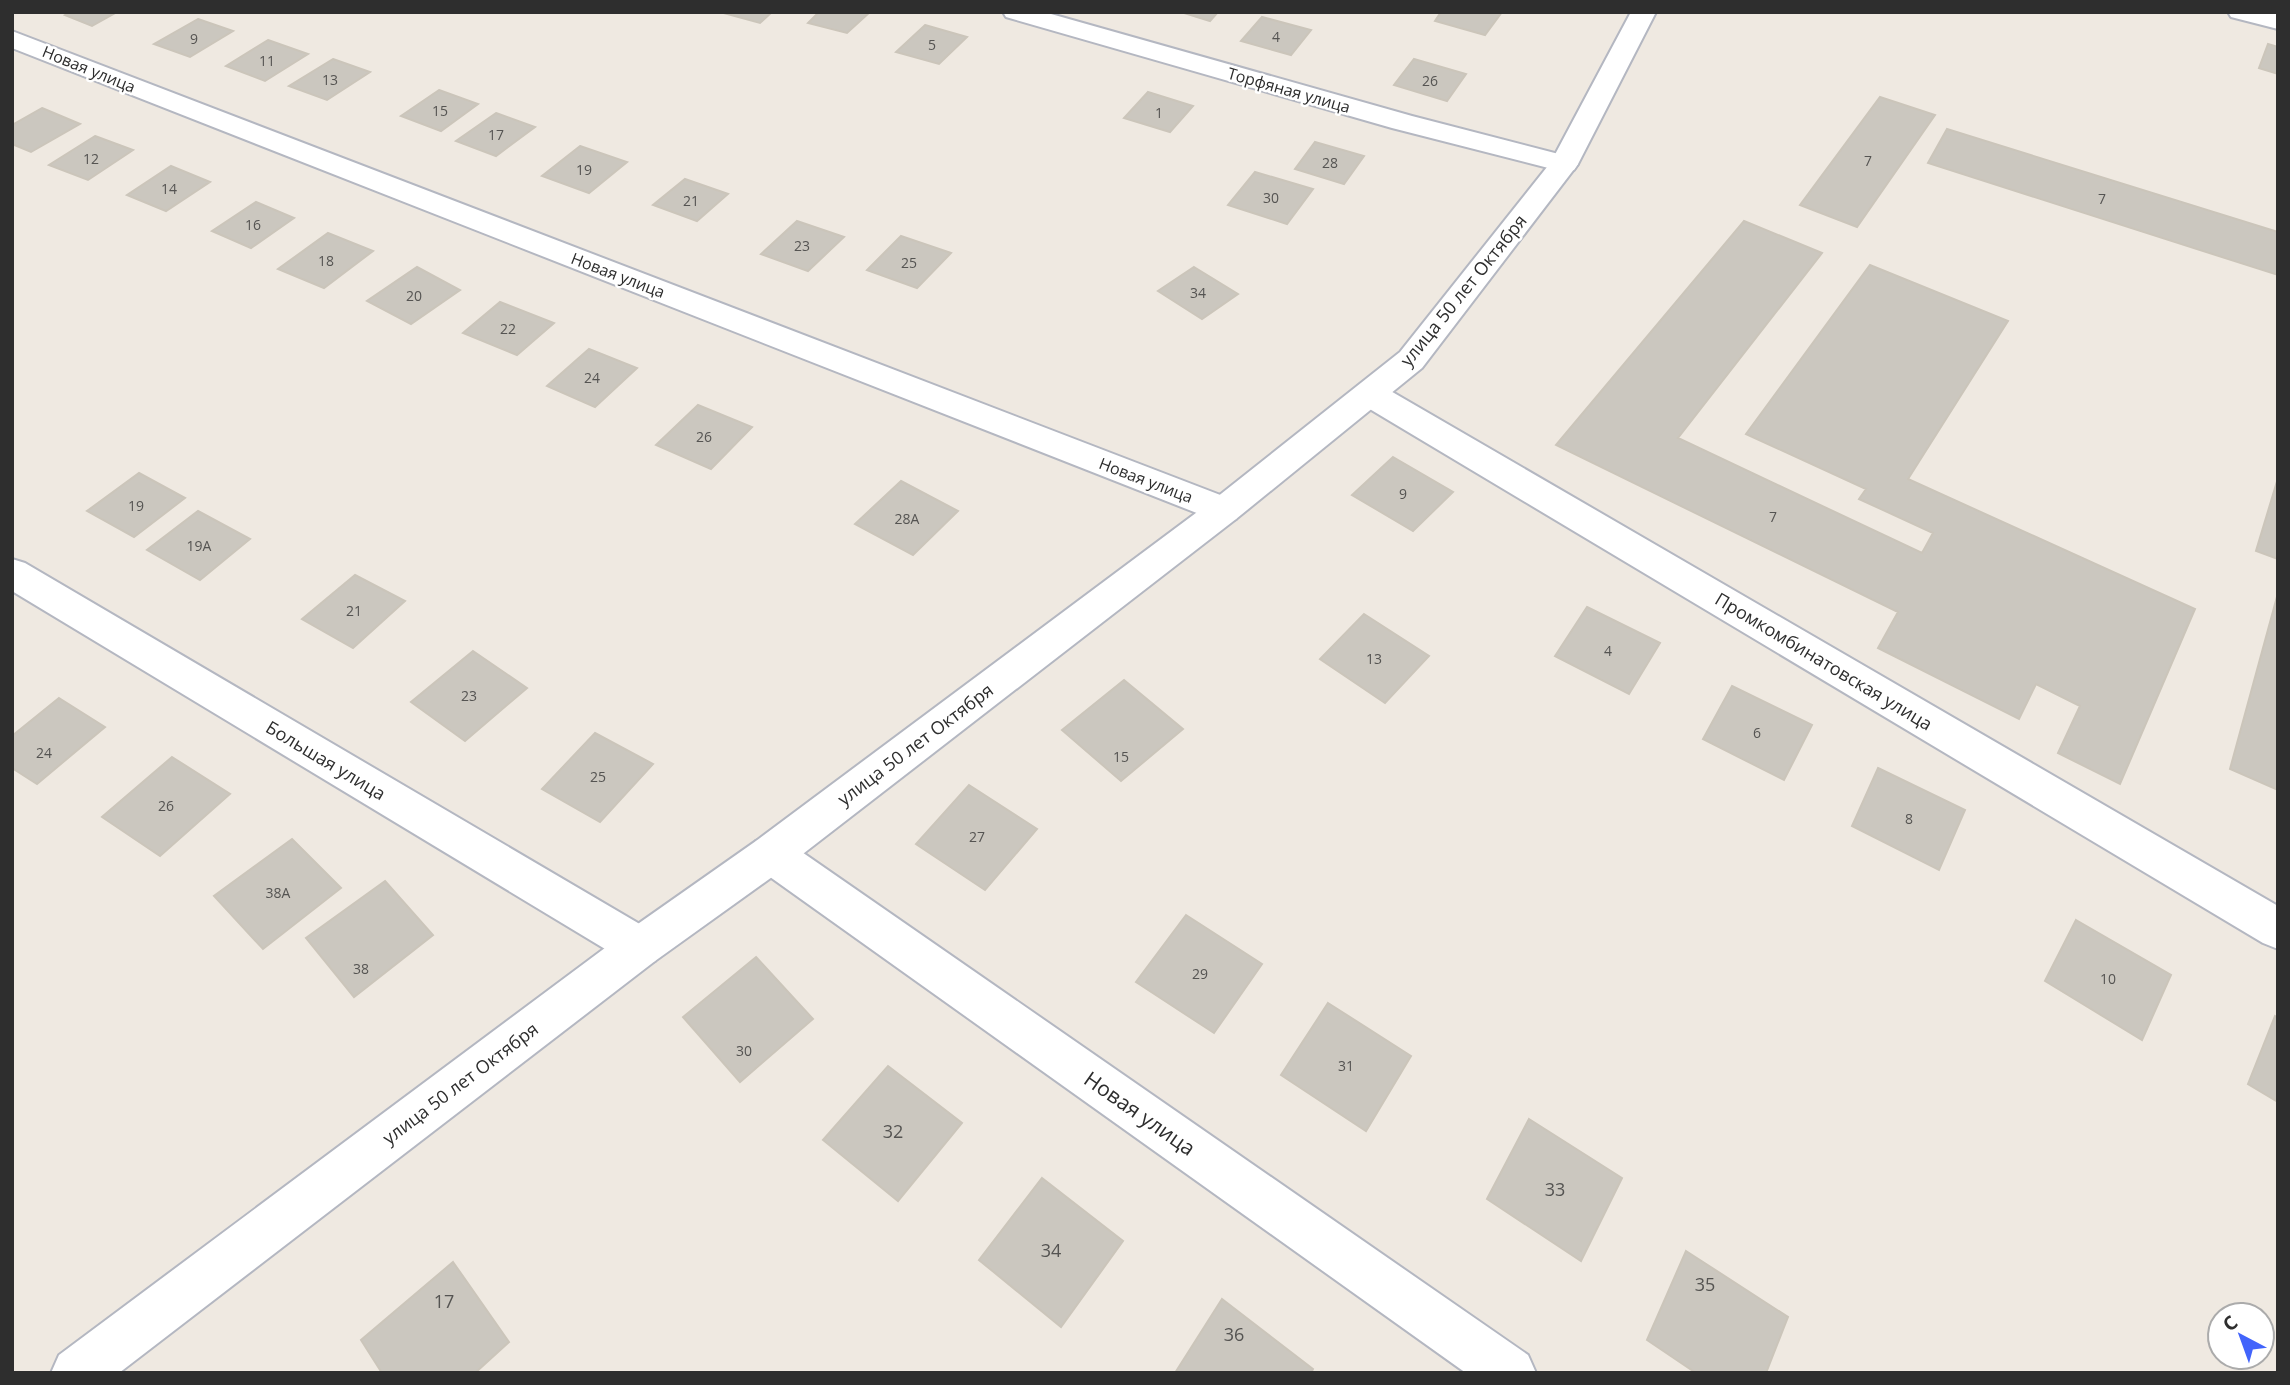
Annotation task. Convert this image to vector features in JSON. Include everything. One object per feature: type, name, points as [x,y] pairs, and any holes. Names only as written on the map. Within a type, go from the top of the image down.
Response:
[{"type":"street","name":"Торфяная улица","points":[[1016,12],[1402,122],[1564,164]]},
{"type":"street","name":"улица 50 лет Октября","points":[[77,1373],[640,947],[771,854],[1224,510],[1411,360],[1564,164],[1644,12]]},
{"type":"street","points":[[2240,12],[2278,20]]},
{"type":"street","name":"Новая улица","points":[[12,38],[1224,510]]},
{"type":"street","name":"Промкомбинатовская улица","points":[[1370,394],[2278,929]]},
{"type":"street","name":"Большая улица","points":[[12,573],[640,947]]},
{"type":"street","name":"Новая улица","points":[[771,854],[1510,1373]]},
{"type":"building","points":[[70,12],[117,12],[92,26],[65,15]]},
{"type":"building","points":[[720,12],[772,12],[760,23]]},
{"type":"building","points":[[819,12],[870,12],[847,33],[808,23]]},
{"type":"building","points":[[1181,12],[1218,12],[1210,21]]},
{"type":"building","points":[[1441,12],[1502,12],[1485,35],[1435,21]]},
{"type":"building","points":[[1262,17],[1311,30],[1291,55],[1241,41]]},
{"type":"building","points":[[198,19],[233,31],[190,57],[154,44]]},
{"type":"building","points":[[925,25],[967,37],[939,64],[896,52]]},
{"type":"building","points":[[268,40],[308,54],[265,81],[226,66]]},
{"type":"building","points":[[2268,44],[2278,47],[2278,74],[2259,68]]},
{"type":"building","points":[[333,59],[370,72],[327,100],[289,86]]},
{"type":"building","points":[[1414,59],[1466,74],[1447,101],[1394,85]]},
{"type":"building","points":[[439,90],[478,104],[441,131],[401,116]]},
{"type":"building","points":[[1148,92],[1193,106],[1170,132],[1124,118]]},
{"type":"building","points":[[1880,97],[1935,115],[1857,227],[1800,205]]},
{"type":"building","points":[[42,108],[80,124],[31,152],[12,144],[12,125]]},
{"type":"building","points":[[496,113],[535,127],[496,156],[456,141]]},
{"type":"building","points":[[1947,129],[2278,232],[2278,275],[1928,163]]},
{"type":"building","points":[[95,136],[133,150],[88,180],[49,165]]},
{"type":"building","points":[[1315,142],[1364,156],[1344,184],[1295,169]]},
{"type":"building","points":[[580,146],[627,162],[589,193],[542,176]]},
{"type":"building","points":[[171,166],[210,182],[166,211],[127,195]]},
{"type":"building","points":[[1255,172],[1313,189],[1287,224],[1228,205]]},
{"type":"building","points":[[685,179],[728,194],[697,221],[653,205]]},
{"type":"building","points":[[256,202],[294,218],[251,248],[212,231]]},
{"type":"building","points":[[797,221],[844,237],[808,271],[761,254]]},
{"type":"building","points":[[1744,221],[1822,253],[1678,438],[1922,553],[1933,533],[1859,499],[1866,489],[1746,434],[1870,265],[2008,321],[1908,479],[2195,609],[2120,784],[2058,753],[2080,706],[2036,684],[2019,719],[1878,648],[1898,612],[1556,445]]},
{"type":"building","points":[[328,233],[373,251],[324,288],[278,269]]},
{"type":"building","points":[[901,236],[951,253],[917,288],[867,270]]},
{"type":"building","points":[[417,267],[460,290],[411,324],[367,301]]},
{"type":"building","points":[[1194,267],[1238,294],[1202,319],[1158,291]]},
{"type":"building","points":[[500,302],[554,323],[517,355],[463,333]]},
{"type":"building","points":[[589,349],[637,368],[595,407],[547,386]]},
{"type":"building","points":[[698,405],[752,427],[711,469],[656,445]]},
{"type":"building","points":[[1393,457],[1453,492],[1413,531],[1352,495]]},
{"type":"building","points":[[139,473],[185,498],[134,537],[87,511]]},
{"type":"building","points":[[2278,478],[2278,559],[2256,551]]},
{"type":"building","points":[[901,481],[958,511],[913,555],[855,524]]},
{"type":"building","points":[[198,511],[250,539],[200,580],[147,550]]},
{"type":"building","points":[[355,575],[405,601],[353,648],[302,619]]},
{"type":"building","points":[[2278,593],[2278,790],[2230,769]]},
{"type":"building","points":[[1587,607],[1660,643],[1629,694],[1555,656]]},
{"type":"building","points":[[1364,614],[1429,656],[1385,703],[1320,659]]},
{"type":"building","points":[[473,651],[527,688],[465,741],[411,702]]},
{"type":"building","points":[[1124,680],[1183,729],[1121,781],[1062,730]]},
{"type":"building","points":[[1732,686],[1812,725],[1784,780],[1703,739]]},
{"type":"building","points":[[59,698],[105,727],[37,784],[12,768],[12,736]]},
{"type":"building","points":[[595,733],[653,764],[600,822],[542,789]]},
{"type":"building","points":[[172,757],[230,794],[160,856],[102,817]]},
{"type":"building","points":[[1878,768],[1965,810],[1939,870],[1852,826]]},
{"type":"building","points":[[969,785],[1037,829],[985,890],[916,844]]},
{"type":"building","points":[[292,839],[341,888],[263,949],[214,896]]},
{"type":"building","points":[[385,881],[433,935],[354,997],[306,938]]},
{"type":"building","points":[[1186,915],[1262,964],[1214,1033],[1136,982]]},
{"type":"building","points":[[2076,920],[2171,975],[2142,1040],[2045,981]]},
{"type":"building","points":[[756,957],[813,1019],[740,1082],[683,1017]]},
{"type":"building","points":[[1328,1003],[1411,1056],[1366,1131],[1281,1075]]},
{"type":"building","points":[[2275,1016],[2278,1018],[2278,1102],[2248,1084]]},
{"type":"building","points":[[888,1066],[962,1123],[898,1201],[823,1140]]},
{"type":"building","points":[[1529,1119],[1622,1178],[1581,1261],[1487,1199]]},
{"type":"building","points":[[1042,1178],[1123,1241],[1061,1327],[979,1260]]},
{"type":"building","points":[[1686,1251],[1788,1317],[1766,1373],[1696,1373],[1647,1340]]},
{"type":"building","points":[[453,1262],[509,1342],[475,1373],[382,1373],[361,1340]]},
{"type":"building","points":[[1222,1299],[1313,1369],[1311,1373],[1175,1373]]}]
